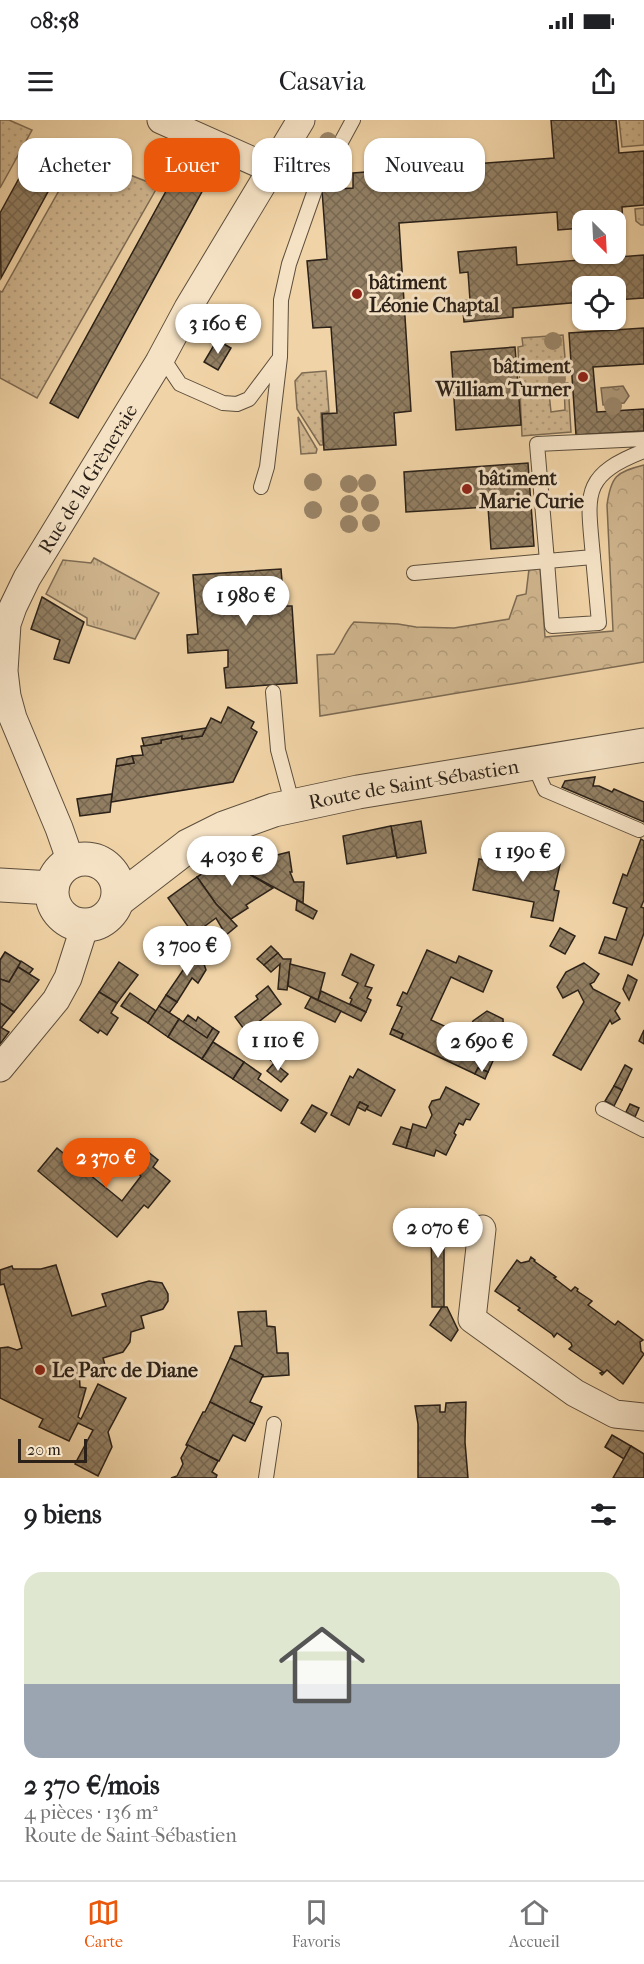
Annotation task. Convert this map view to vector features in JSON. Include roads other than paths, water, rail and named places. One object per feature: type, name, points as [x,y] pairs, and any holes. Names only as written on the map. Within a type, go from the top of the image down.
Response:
[{"type":"street","points":[[160,120],[252,161]]},
{"type":"street","name":"Rue de la Grèneraie","points":[[290,138],[301,120]]},
{"type":"street","name":"Rue de la Grèneraie","points":[[61,875],[6,696],[4,661],[7,624],[27,578],[162,357],[188,308],[258,192]]},
{"type":"street","name":"Route de Saint-Sébastien","points":[[107,866],[188,846],[240,822],[293,806],[358,792],[644,745]]},
{"type":"street","name":"Route de Saint-Sébastien","points":[[118,900],[188,846]]},
{"type":"street","points":[[0,885],[61,875],[88,858],[107,866],[117,880],[118,900],[111,914],[104,920],[85,925],[72,922],[58,912],[53,900],[61,875]]},
{"type":"street","points":[[0,1068],[56,1000],[68,978],[85,925]]},
{"type":"street","points":[[482,1229],[472,1319],[574,1394],[615,1414],[644,1417]]},
{"type":"lane","points":[[261,488],[267,467],[280,357],[281,300],[289,264],[315,190],[353,120]]},
{"type":"lane","points":[[162,357],[180,384],[223,403],[237,404],[249,399],[280,357]]},
{"type":"lane","points":[[644,439],[537,444],[552,626],[599,623],[588,500],[598,477],[620,460],[644,451]]},
{"type":"lane","points":[[414,573],[593,557]]},
{"type":"lane","points":[[273,692],[278,750],[293,806]]},
{"type":"lane","points":[[533,763],[545,790],[639,830]]},
{"type":"lane","points":[[603,1108],[644,1130]]},
{"type":"lane","points":[[266,1478],[274,1424]]},
{"type":"water","points":[[623,386],[629,396],[624,403],[603,405],[601,388]]},
{"type":"place","name":"bâtiment Léonie Chaptal","points":[[357,294]]},
{"type":"place","name":"bâtiment William Turner","points":[[583,377]]},
{"type":"place","name":"bâtiment Marie Curie","points":[[467,489]]},
{"type":"place","name":"Le Parc de Diane","points":[[40,1370]]}]
